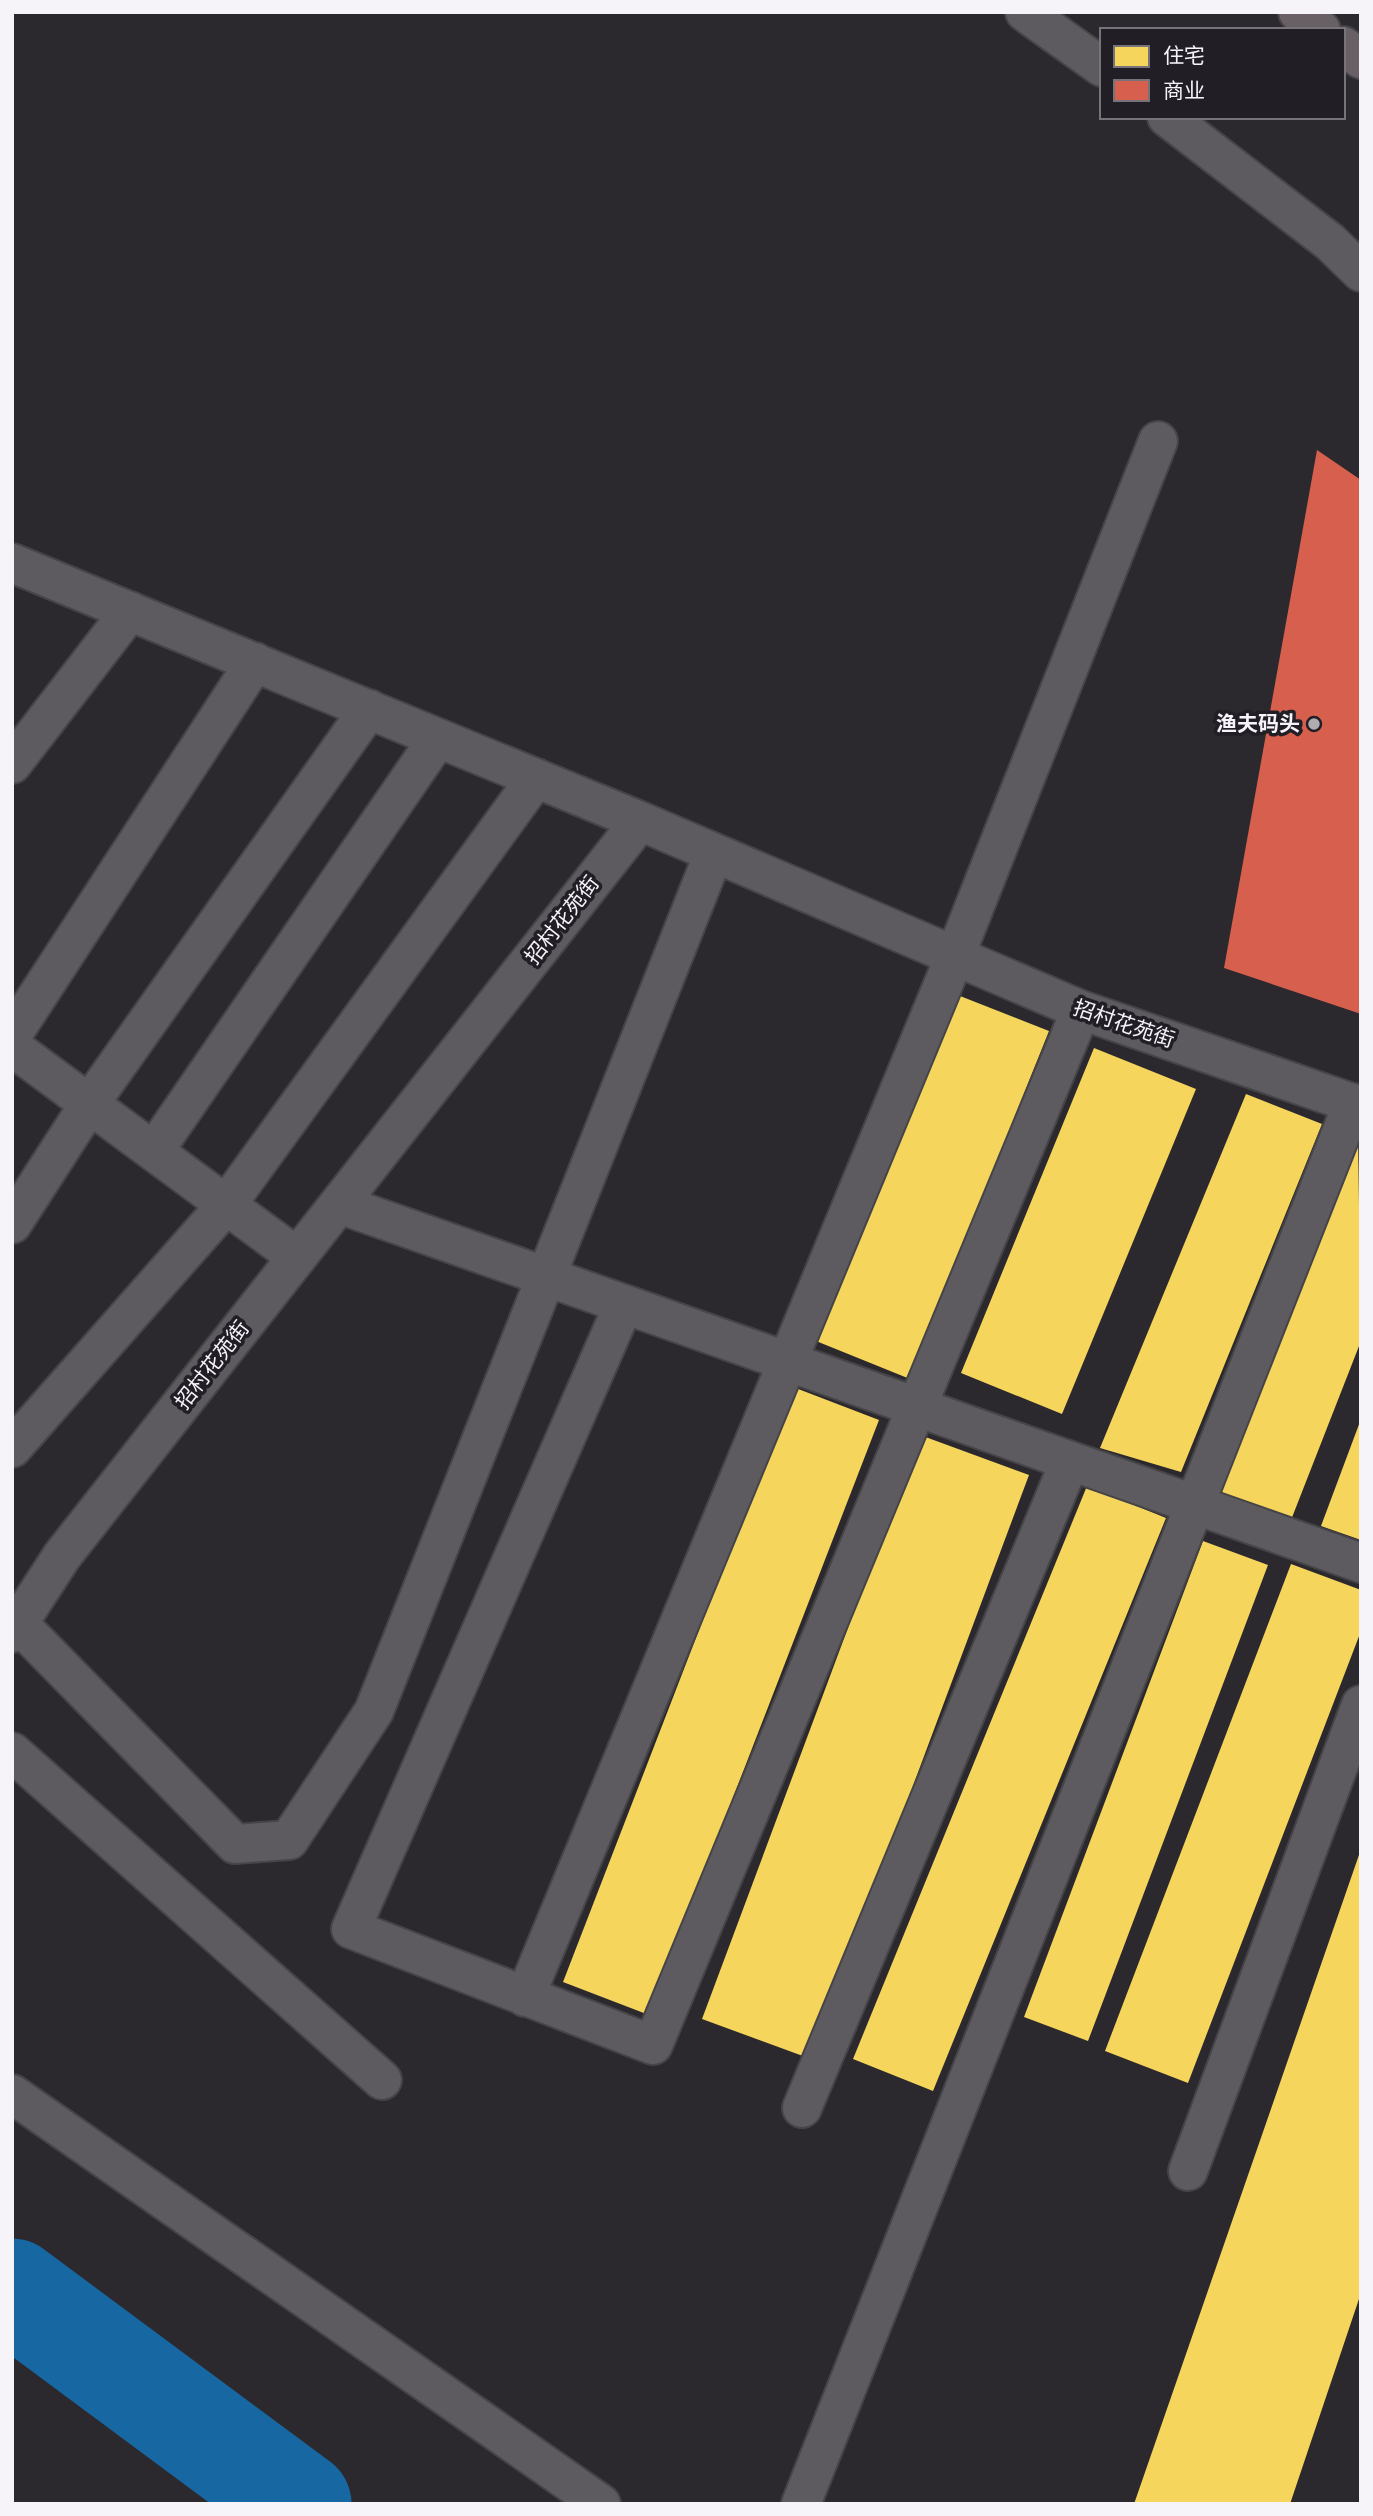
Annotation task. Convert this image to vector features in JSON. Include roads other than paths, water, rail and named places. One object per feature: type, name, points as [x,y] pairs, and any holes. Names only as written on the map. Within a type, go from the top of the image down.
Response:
[{"type":"main road","points":[[1298,12],[1318,28]]},
{"type":"main road","points":[[1345,47],[1361,59]]},
{"type":"street","points":[[1025,12],[1100,66]]},
{"type":"street","points":[[1170,119],[1330,242],[1361,272]]},
{"type":"street","points":[[525,1997],[955,956],[1158,442]]},
{"type":"street","points":[[12,563],[640,821]]},
{"type":"street","points":[[12,764],[130,611]]},
{"type":"street","points":[[12,1035],[255,662]]},
{"type":"street","points":[[12,1224],[89,1103],[369,709]]},
{"type":"street","points":[[154,1151],[438,738]]},
{"type":"street","points":[[12,1448],[227,1204],[536,778]]},
{"type":"street","name":"招村花苑街","points":[[14,1625],[62,1556],[640,821],[1081,1010],[1357,1105]]},
{"type":"street","points":[[14,1625],[235,1844],[289,1840],[374,1711],[548,1278],[714,853]]},
{"type":"street","points":[[624,1304],[351,1929],[653,2045],[1081,1010]]},
{"type":"street","points":[[12,1047],[297,1256]]},
{"type":"street","points":[[801,2504],[1195,1504],[1357,1105]]},
{"type":"street","points":[[339,1204],[1361,1563]]},
{"type":"street","points":[[802,2108],[1070,1461]]},
{"type":"street","points":[[1188,2171],[1361,1704]]},
{"type":"street","points":[[12,1752],[382,2080]]},
{"type":"street","points":[[12,2094],[601,2504]]},
{"type":"waterway","points":[[12,2291],[299,2504]]},
{"type":"place","name":"渔夫码头","points":[[1314,724]]}]
